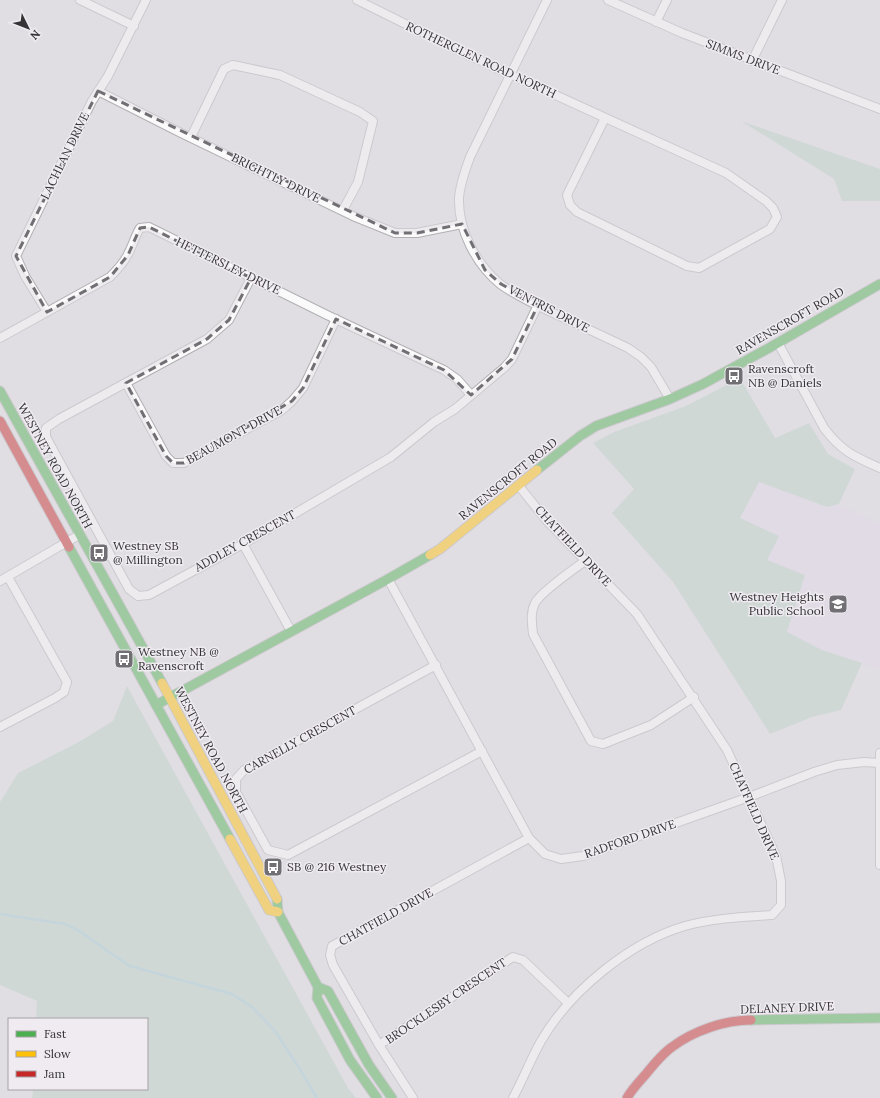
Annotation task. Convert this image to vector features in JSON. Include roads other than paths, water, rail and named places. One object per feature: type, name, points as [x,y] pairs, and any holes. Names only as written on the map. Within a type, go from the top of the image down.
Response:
[{"type":"main road","name":"RAVENSCROFT ROAD","points":[[156,705],[388,579],[440,549],[574,441],[596,426],[670,399],[703,384],[880,284]]},
{"type":"main road","name":"WESTNEY ROAD NORTH","points":[[0,391],[79,535],[110,587],[277,897],[278,912],[318,987],[317,998],[350,1060],[377,1098]]},
{"type":"main road","name":"WESTNEY ROAD NORTH","points":[[0,421],[268,910],[278,912]]},
{"type":"main road","points":[[33,480],[45,473]]},
{"type":"main road","name":"WESTNEY ROAD NORTH","points":[[318,987],[328,991],[370,1065],[392,1098]]},
{"type":"main road","name":"DELANEY DRIVE","points":[[627,1098],[631,1090],[672,1047],[696,1034],[718,1025],[740,1020],[880,1018]]},
{"type":"street","points":[[80,0],[134,26]]},
{"type":"street","name":"LACHLAN DRIVE","points":[[47,312],[25,276],[16,256],[98,91],[108,76],[146,0]]},
{"type":"street","name":"ROTHERGLEN ROAD NORTH","points":[[357,0],[468,55],[726,173],[766,201],[773,208],[777,217],[770,229],[699,268],[687,266],[577,212],[570,205],[567,195],[605,118]]},
{"type":"street","name":"VENTRIS DRIVE","points":[[547,0],[470,157],[462,179],[459,199],[462,224],[470,245],[485,270],[501,284],[538,305],[628,348],[641,357],[651,367],[670,399]]},
{"type":"street","name":"SIMMS DRIVE","points":[[608,0],[682,34],[880,109]]},
{"type":"street","points":[[656,22],[667,0]]},
{"type":"street","points":[[752,61],[782,0]]},
{"type":"street","points":[[191,137],[224,69],[233,65],[280,75],[360,112],[373,120],[358,182],[343,210]]},
{"type":"street","name":"BRIGHTLY DRIVE","points":[[98,91],[343,210],[394,233],[417,233],[462,224]]},
{"type":"street","name":"HETTERSLEY DRIVE","points":[[1,336],[110,277],[120,267],[128,255],[134,237],[140,228],[149,228],[444,370],[457,379],[471,395]]},
{"type":"street","name":"ADDLEY CRESCENT","points":[[251,278],[229,320],[207,339],[59,419],[46,428],[46,437],[129,589],[138,596],[150,595],[243,544],[391,457],[434,422],[455,409],[505,367],[512,359],[538,305]]},
{"type":"street","name":"BEAUMONT DRIVE","points":[[126,383],[166,456],[173,463],[184,463],[282,410],[292,401],[303,388],[336,319]]},
{"type":"street","points":[[778,343],[824,428],[832,439],[851,455],[880,468]]},
{"type":"street","name":"CHATFIELD DRIVE","points":[[513,1098],[542,1040],[568,1003],[607,967],[637,948],[662,935],[686,926],[726,918],[772,915],[781,905],[781,881],[776,856],[727,750],[694,697],[637,614],[547,521],[519,486]]},
{"type":"street","points":[[0,582],[79,535]]},
{"type":"street","points":[[243,544],[291,631]]},
{"type":"street","points":[[585,560],[535,602],[531,618],[533,634],[591,741],[603,744],[652,725],[694,697]]},
{"type":"street","points":[[0,727],[64,692],[67,682],[8,577]]},
{"type":"street","name":"RADFORD DRIVE","points":[[388,579],[529,838],[545,854],[561,859],[583,856],[749,797],[814,772],[837,765],[864,762],[880,763]]},
{"type":"street","name":"CARNELLY CRESCENT","points":[[436,665],[244,770],[236,779],[236,792],[268,850],[288,855],[482,751]]},
{"type":"street","points":[[880,753],[880,865]]},
{"type":"street","name":"CHATFIELD DRIVE","points":[[413,1098],[379,1045],[333,965],[330,955],[332,946],[529,838]]},
{"type":"street","name":"BROCKLESBY CRESCENT","points":[[379,1045],[513,957],[523,960],[568,1003]]},
{"type":"waterway","points":[[0,914],[65,924],[81,932],[130,966],[232,994],[252,1007],[275,1031],[317,1098]]},
{"type":"place","name":"Ravenscroft NB @ Daniels","points":[[734,376]]},
{"type":"place","name":"Westney SB @ Millington","points":[[99,553]]},
{"type":"place","name":"Westney Heights Public School","points":[[838,604]]},
{"type":"place","name":"Westney NB @ Ravenscroft","points":[[124,659]]},
{"type":"place","name":"SB @ 216 Westney","points":[[273,867]]}]
